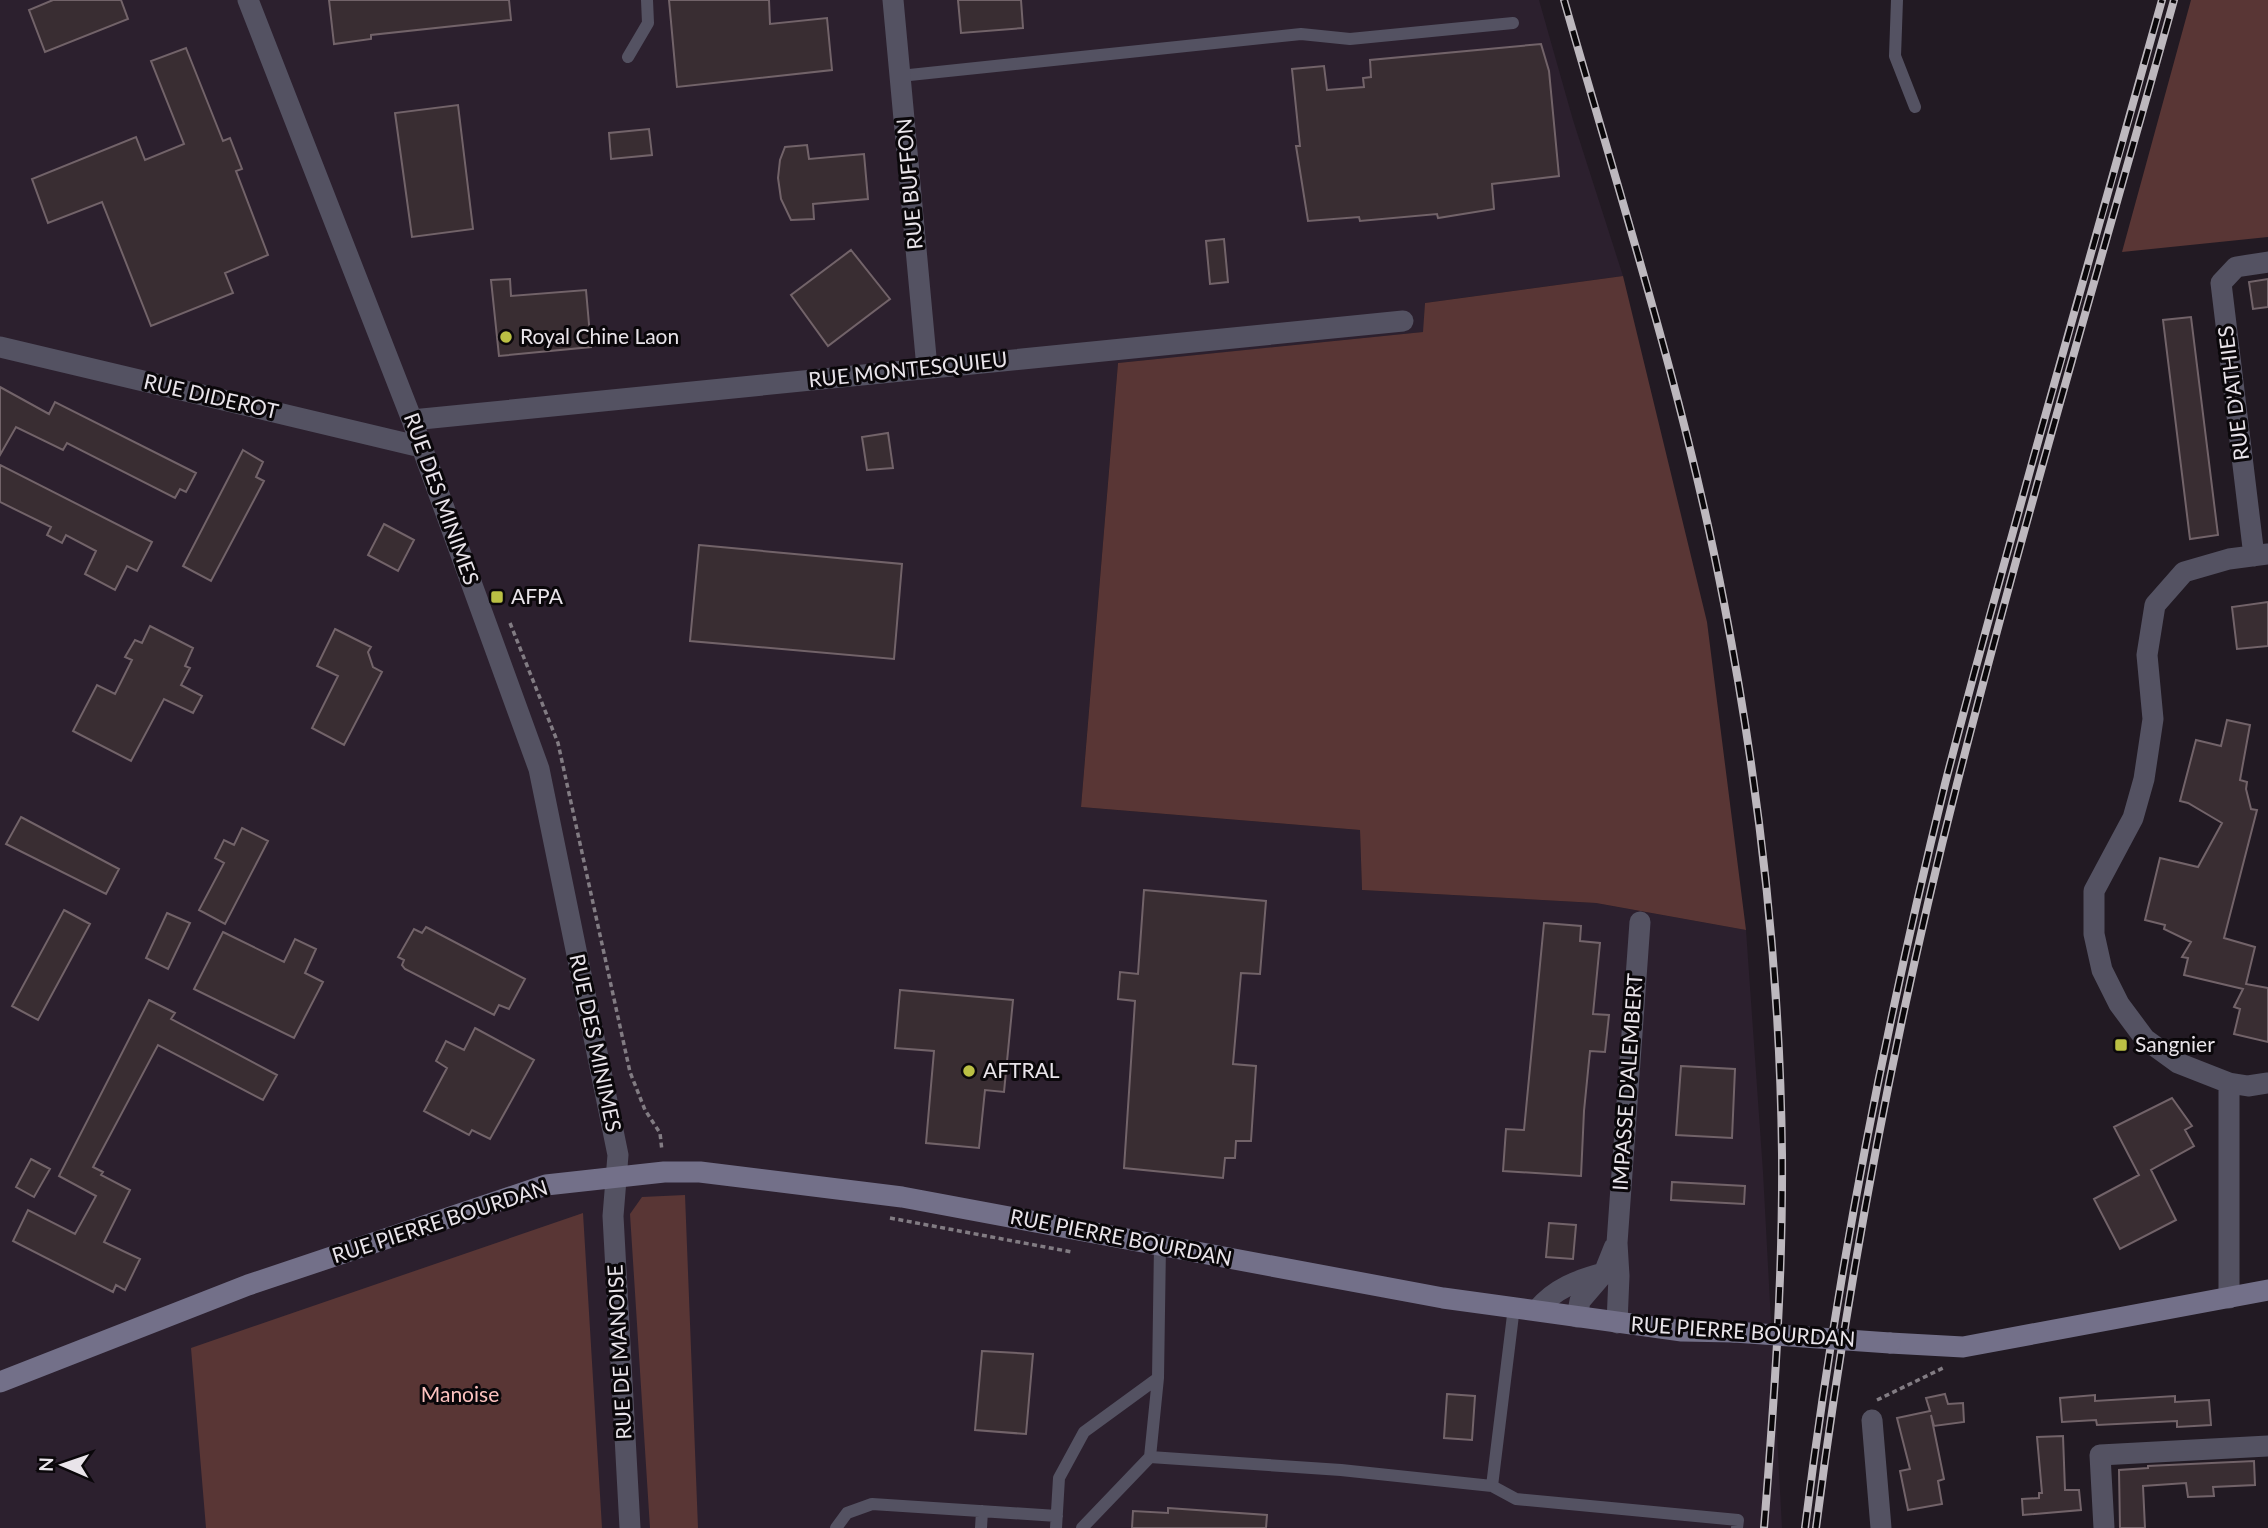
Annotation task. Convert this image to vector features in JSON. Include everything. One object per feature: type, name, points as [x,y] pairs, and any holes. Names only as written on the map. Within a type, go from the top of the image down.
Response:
[{"type":"street","name":"RUE DES MINIMES","points":[[248,0],[412,420],[539,769],[618,1155],[616,1177]]},
{"type":"street","name":"RUE BUFFON","points":[[892,0],[927,368]]},
{"type":"street","name":"RUE D'ATHIES","points":[[2261,555],[2221,283],[2236,267],[2268,262]]},
{"type":"street","name":"RUE MONTESQUIEU","points":[[412,420],[1403,321]]},
{"type":"street","name":"RUE DIDEROT","points":[[0,347],[421,447]]},
{"type":"street","points":[[2261,555],[2229,559],[2184,572],[2155,606],[2147,655],[2153,719],[2144,779],[2133,818],[2094,891],[2094,934],[2102,970],[2119,1004],[2145,1039],[2178,1063],[2229,1083],[2248,1086],[2268,1083]]},
{"type":"street","name":"IMPASSE D'ALEMBERT","points":[[1617,1323],[1617,1243],[1640,922]]},
{"type":"street","points":[[2229,1083],[2229,1298]]},
{"type":"street","name":"RUE PIERRE BOURDAN","points":[[0,1382],[248,1285],[546,1185],[664,1172],[700,1172],[902,1197],[1443,1298],[1682,1331],[1963,1347],[2268,1290]]},
{"type":"street","name":"RUE DE MANOISE","points":[[616,1177],[613,1216],[630,1528]]},
{"type":"street","name":"IMPASSE D'ALEMBERT","points":[[1577,1317],[1580,1301],[1604,1273],[1617,1243]]},
{"type":"street","points":[[1538,1310],[1555,1292],[1604,1273]]},
{"type":"street","points":[[1872,1420],[1881,1528]]},
{"type":"street","points":[[2104,1528],[2100,1455],[2268,1446]]},
{"type":"lane","points":[[628,57],[648,23],[647,0]]},
{"type":"lane","points":[[1897,0],[1895,56],[1916,107]]},
{"type":"lane","points":[[900,76],[1301,34],[1350,39],[1513,23]]},
{"type":"lane","points":[[1082,1528],[1150,1457],[1158,1378],[1160,1245]]},
{"type":"lane","points":[[1492,1486],[1514,1307]]},
{"type":"lane","points":[[836,1528],[847,1513],[872,1504],[982,1511],[1057,1522],[1059,1478],[1084,1432],[1158,1378]]},
{"type":"lane","points":[[1150,1457],[1341,1470],[1492,1486],[1516,1499],[1738,1520],[1738,1528]]},
{"type":"lane","points":[[981,1528],[982,1511]]},
{"type":"path","points":[[509,620],[558,743],[630,1072],[645,1110],[660,1133],[664,1172]]},
{"type":"path","points":[[1872,1420],[1873,1402],[1951,1365],[1963,1347]]},
{"type":"shaded area","points":[[0,0],[1539,0],[1573,120],[1623,276],[1425,303],[1424,332],[1118,363],[1081,807],[1360,830],[1362,890],[1596,903],[1746,930],[1763,1172],[1782,1528],[0,1528]]},
{"type":"green space","points":[[2191,0],[2268,0],[2268,237],[2122,252]]},
{"type":"green space","points":[[1623,276],[1707,622],[1746,930],[1596,903],[1362,890],[1360,830],[1081,807],[1118,363],[1423,332],[1425,303]]},
{"type":"green space","points":[[685,1195],[698,1528],[650,1528],[630,1214],[642,1197]]},
{"type":"green space","name":"Manoise","points":[[583,1213],[602,1528],[206,1528],[191,1348]]},
{"type":"building","points":[[53,0],[121,0],[128,19],[45,52],[29,10]]},
{"type":"building","points":[[329,0],[509,0],[511,20],[371,35],[371,39],[334,44]]},
{"type":"building","points":[[669,0],[769,0],[770,24],[827,18],[832,70],[677,87]]},
{"type":"building","points":[[958,0],[1021,0],[1023,28],[961,33]]},
{"type":"building","points":[[1541,44],[1549,71],[1559,176],[1492,184],[1494,209],[1438,218],[1437,214],[1360,221],[1359,217],[1308,221],[1296,146],[1300,146],[1292,69],[1324,66],[1327,90],[1364,87],[1363,78],[1371,77],[1370,60]]},
{"type":"building","points":[[186,48],[223,141],[230,138],[242,169],[236,171],[268,255],[225,273],[233,293],[151,326],[102,202],[48,223],[32,179],[136,137],[145,160],[184,144],[151,61]]},
{"type":"building","points":[[458,105],[473,229],[412,237],[395,113]]},
{"type":"building","points":[[649,129],[652,155],[611,159],[609,133]]},
{"type":"building","points":[[807,145],[809,159],[864,154],[868,199],[813,204],[814,219],[791,220],[781,199],[778,178],[780,160],[785,147]]},
{"type":"building","points":[[1224,239],[1228,282],[1210,284],[1206,241]]},
{"type":"building","points":[[851,250],[890,299],[828,346],[791,295]]},
{"type":"building","points":[[510,279],[511,296],[586,290],[591,347],[499,356],[491,280]]},
{"type":"building","points":[[2268,279],[2268,307],[2253,309],[2249,282]]},
{"type":"building","points":[[2191,317],[2218,535],[2190,539],[2163,320]]},
{"type":"building","points":[[0,387],[49,414],[55,402],[196,473],[186,492],[180,489],[175,498],[67,443],[63,450],[16,427],[0,455]]},
{"type":"building","points":[[888,433],[893,468],[867,470],[862,437]]},
{"type":"building","points":[[243,450],[263,462],[256,477],[264,481],[211,581],[183,566]]},
{"type":"building","points":[[0,465],[152,542],[137,571],[127,566],[115,590],[85,574],[96,551],[66,535],[62,543],[47,535],[51,527],[0,502]]},
{"type":"building","points":[[384,524],[414,540],[398,571],[368,555]]},
{"type":"building","points":[[699,545],[902,564],[894,659],[690,641]]},
{"type":"building","points":[[2268,602],[2268,646],[2237,649],[2232,607]]},
{"type":"building","points":[[150,626],[193,648],[185,666],[190,668],[181,685],[202,696],[193,713],[164,699],[131,761],[73,731],[97,685],[115,694],[132,660],[125,657],[135,640],[142,643]]},
{"type":"building","points":[[335,629],[371,647],[368,652],[373,667],[382,672],[344,745],[312,728],[338,676],[317,666]]},
{"type":"building","points":[[2227,720],[2250,725],[2240,780],[2247,782],[2251,809],[2257,810],[2224,938],[2255,947],[2246,984],[2268,988],[2268,1042],[2234,1034],[2240,1009],[2234,1007],[2243,989],[2184,975],[2188,958],[2182,957],[2191,942],[2164,929],[2165,925],[2145,920],[2160,858],[2198,867],[2222,823],[2180,801],[2196,740],[2221,746]]},
{"type":"building","points":[[21,817],[119,869],[106,894],[6,844]]},
{"type":"building","points":[[242,828],[268,841],[225,924],[199,910],[224,863],[215,858],[224,840],[234,845]]},
{"type":"building","points":[[1144,890],[1266,901],[1260,974],[1241,973],[1233,1064],[1256,1066],[1251,1141],[1236,1141],[1235,1158],[1225,1158],[1223,1178],[1124,1168],[1135,1001],[1118,999],[1120,972],[1138,974]]},
{"type":"building","points":[[64,910],[90,924],[38,1020],[12,1006]]},
{"type":"building","points":[[167,913],[190,923],[168,969],[146,958]]},
{"type":"building","points":[[1544,923],[1581,926],[1580,941],[1600,943],[1593,1014],[1609,1015],[1605,1052],[1590,1051],[1581,1176],[1503,1171],[1506,1129],[1524,1130]]},
{"type":"building","points":[[426,927],[525,979],[509,1009],[499,1005],[494,1015],[405,969],[402,965],[404,960],[398,957],[414,929],[422,933]]},
{"type":"building","points":[[223,932],[284,962],[295,939],[316,949],[305,973],[323,982],[294,1038],[194,989]]},
{"type":"building","name":"AFTRAL","points":[[900,990],[1013,1000],[1004,1092],[985,1090],[979,1148],[926,1143],[934,1051],[895,1048]]},
{"type":"building","points":[[149,1000],[175,1013],[171,1019],[277,1075],[263,1100],[158,1045],[93,1167],[103,1172],[101,1175],[130,1190],[104,1242],[140,1259],[125,1290],[116,1285],[113,1292],[13,1241],[28,1210],[75,1234],[96,1196],[59,1176]]},
{"type":"building","points":[[475,1028],[534,1060],[490,1139],[472,1130],[469,1135],[424,1111],[447,1068],[436,1061],[446,1041],[464,1050]]},
{"type":"building","points":[[1681,1066],[1735,1069],[1732,1138],[1676,1135]]},
{"type":"building","points":[[2172,1098],[2192,1126],[2185,1130],[2194,1146],[2151,1170],[2176,1220],[2120,1249],[2094,1199],[2139,1175],[2114,1127]]},
{"type":"building","points":[[31,1159],[50,1169],[34,1197],[16,1187]]},
{"type":"building","points":[[1672,1182],[1745,1186],[1744,1204],[1671,1200]]},
{"type":"building","points":[[1549,1223],[1576,1225],[1573,1259],[1546,1257]]},
{"type":"building","points":[[982,1351],[1033,1354],[1026,1434],[975,1430]]},
{"type":"building","points":[[1447,1394],[1475,1396],[1472,1440],[1444,1438]]},
{"type":"building","points":[[1945,1394],[1948,1404],[1963,1403],[1964,1422],[1934,1426],[1931,1415],[1944,1479],[1938,1481],[1942,1504],[1908,1510],[1900,1471],[1910,1469],[1897,1418],[1930,1411],[1926,1398]]},
{"type":"building","points":[[2095,1395],[2095,1401],[2175,1396],[2175,1402],[2209,1400],[2211,1425],[2177,1427],[2177,1421],[2097,1425],[2096,1420],[2062,1422],[2060,1398]]},
{"type":"building","points":[[2063,1436],[2065,1490],[2079,1490],[2081,1510],[2023,1515],[2022,1499],[2039,1498],[2039,1493],[2042,1493],[2037,1437]]},
{"type":"building","points":[[2254,1461],[2255,1485],[2213,1487],[2214,1496],[2188,1497],[2186,1483],[2143,1486],[2145,1528],[2120,1528],[2119,1470]]},
{"type":"building","points":[[1168,1508],[1267,1515],[1266,1528],[1132,1528],[1133,1511],[1168,1513]]},
{"type":"railway","points":[[1564,0],[1651,300],[1691,451],[1724,603],[1748,740],[1772,946],[1782,1154],[1779,1294],[1764,1528]]},
{"type":"railway","points":[[1805,1528],[1847,1247],[1902,968],[1923,876],[1978,661],[2162,0]]},
{"type":"railway","points":[[1816,1528],[1858,1247],[1913,968],[1934,876],[2009,587],[2174,0]]},
{"type":"place","name":"Royal Chine Laon","points":[[506,337]]},
{"type":"place","name":"AFPA","points":[[497,597]]},
{"type":"place","name":"Sangnier","points":[[2121,1045]]},
{"type":"place","name":"AFTRAL","points":[[969,1071]]}]
